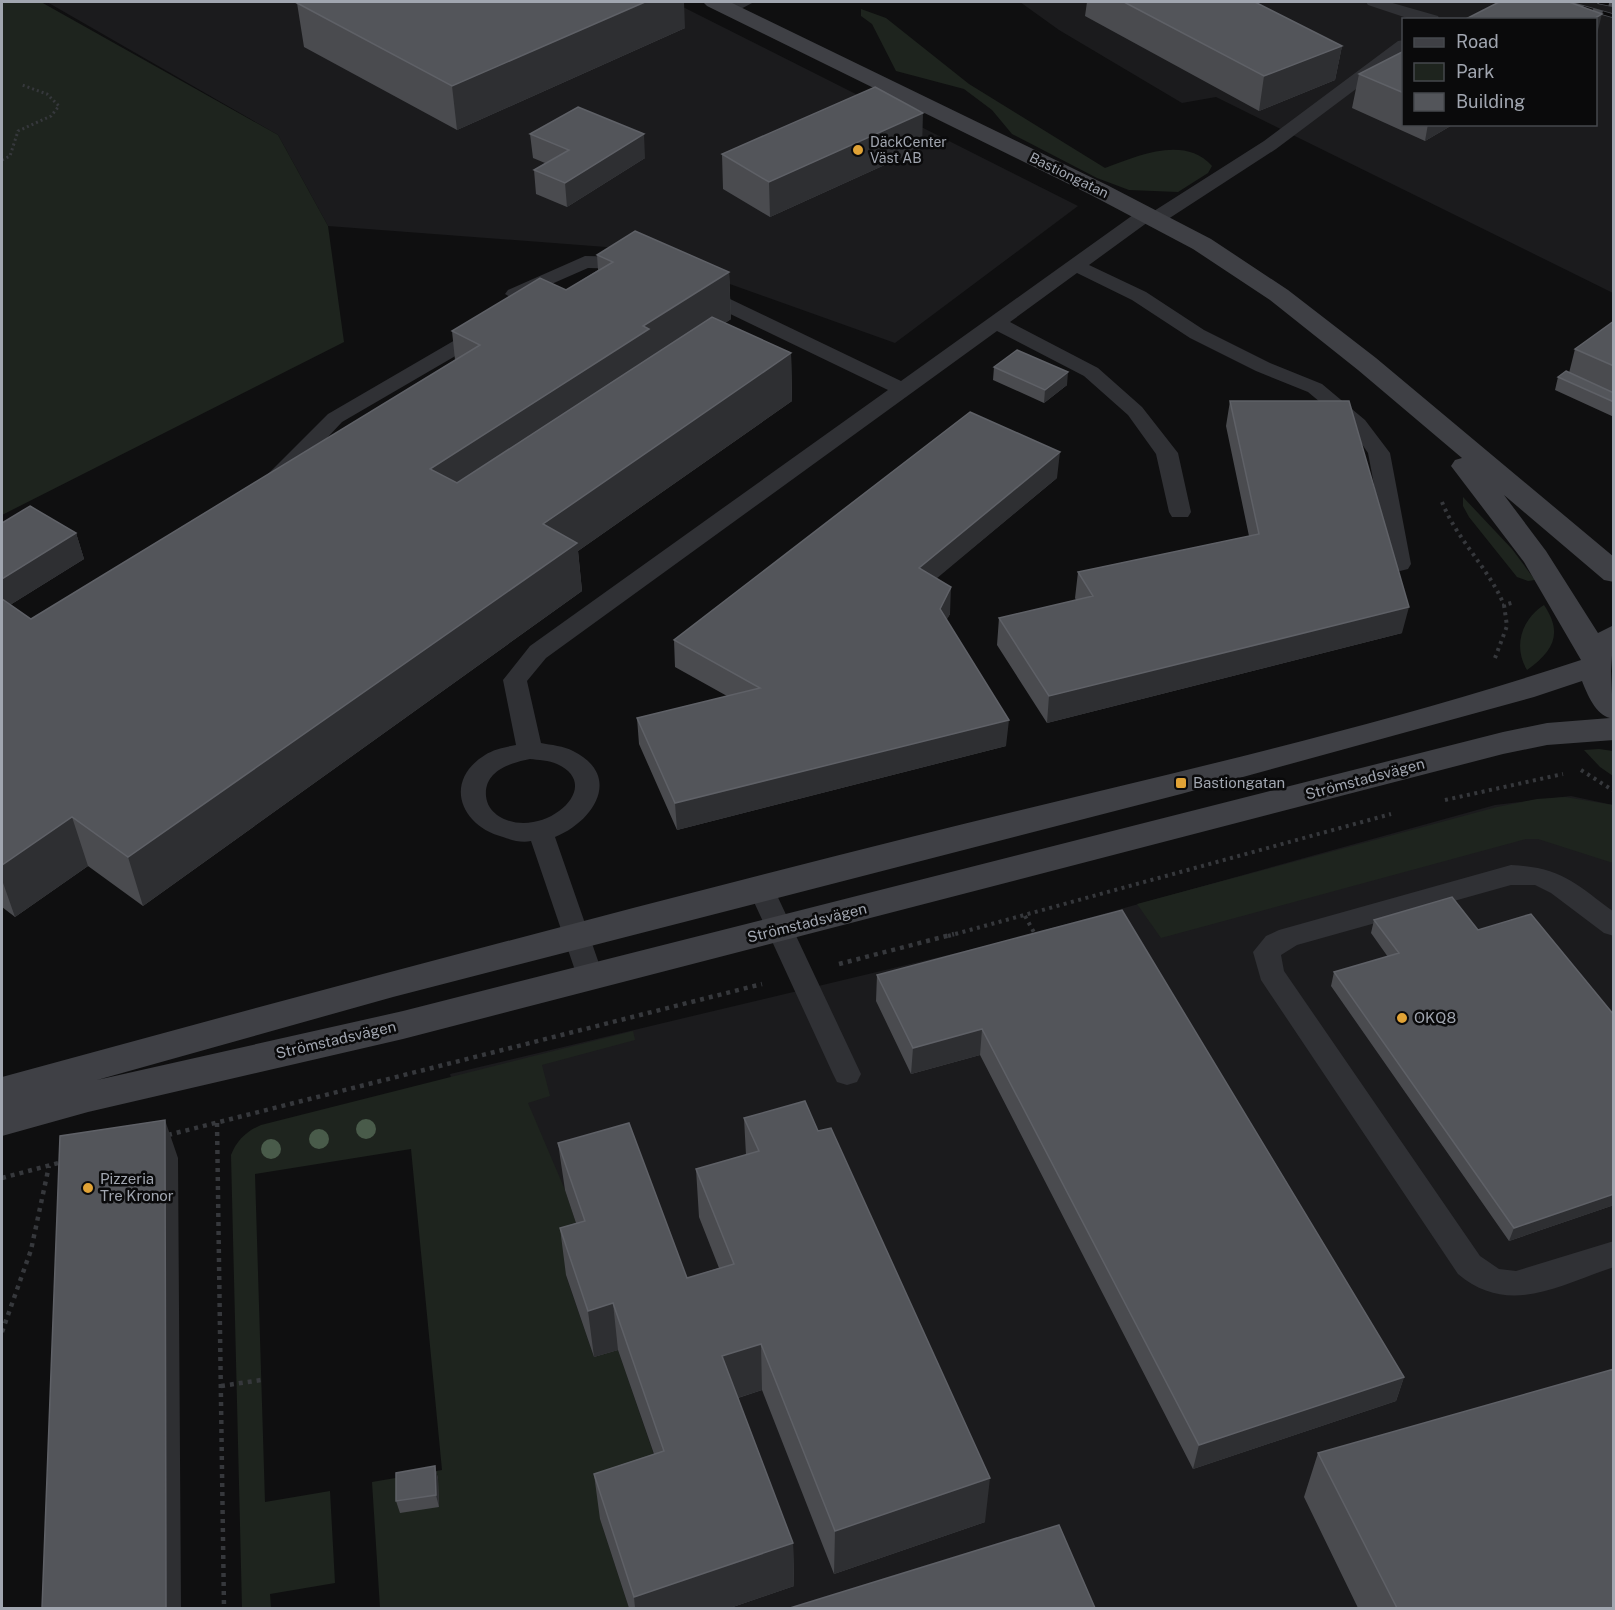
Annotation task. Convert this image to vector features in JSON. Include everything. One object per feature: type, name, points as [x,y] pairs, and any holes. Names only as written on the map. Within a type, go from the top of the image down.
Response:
[{"type":"main road","name":"Bastiongatan","points":[[730,4],[1202,244],[1279,296],[1398,391],[1614,573]]},
{"type":"main road","name":"Bastiongatan","points":[[1398,391],[1485,489],[1602,652],[1598,687],[1614,709]]},
{"type":"main road","points":[[2,1092],[393,983],[1181,783],[1523,690],[1602,652]]},
{"type":"main road","name":"Strömstadsvägen","points":[[2,1121],[88,1097],[403,1025],[1503,744],[1547,734],[1614,729]]},
{"type":"lane","points":[[1374,2],[1426,18]]},
{"type":"lane","points":[[530,750],[515,680],[538,652],[1075,265],[1270,145],[1402,46]]},
{"type":"lane","points":[[264,491],[335,418],[469,340],[515,295],[585,262],[638,263],[648,268]]},
{"type":"lane","points":[[1075,265],[1138,296],[1197,334],[1263,367],[1315,388],[1358,424],[1379,453],[1400,564]]},
{"type":"lane","points":[[679,282],[902,389]]},
{"type":"lane","points":[[995,322],[1091,372],[1135,411],[1167,453],[1180,512]]},
{"type":"lane","points":[[530,750],[548,751],[565,756],[579,765],[587,777],[589,790],[585,804],[574,816],[559,825],[540,831],[521,832],[502,829],[487,822],[476,811],[472,798],[473,785],[481,772],[494,762],[511,754],[530,750]]},
{"type":"lane","points":[[540,831],[590,978]]},
{"type":"lane","points":[[1614,926],[1560,886],[1539,876],[1511,875],[1289,937],[1276,943],[1267,952],[1271,973],[1469,1265],[1481,1276],[1495,1283],[1518,1284],[1614,1254]]},
{"type":"lane","points":[[761,889],[848,1074]]},
{"type":"path","points":[[2,160],[10,156],[18,131],[51,116],[59,106],[47,94],[22,85]]},
{"type":"path","points":[[1024,916],[1037,939]]},
{"type":"path","points":[[217,1123],[224,1608]]},
{"type":"path","points":[[2,1332],[30,1257],[43,1210],[49,1166]]},
{"type":"path","points":[[221,1386],[261,1380]]},
{"type":"shaded area","points":[[47,2],[673,2],[1078,206],[895,343],[632,249],[328,226],[278,135]]},
{"type":"shaded area","points":[[1020,2],[1613,2],[1613,293],[1216,97],[1182,103],[1059,30]]},
{"type":"shaded area","points":[[1571,796],[1613,805],[1613,1608],[585,1608],[450,1074],[1002,942],[1495,805]]},
{"type":"green space","points":[[2,2],[41,2],[278,135],[328,226],[344,342],[2,515]]},
{"type":"green space","points":[[861,9],[886,18],[969,84],[1105,168],[1146,154],[1175,150],[1201,157],[1212,166],[1208,173],[1178,192],[1129,190],[1097,178],[1012,134],[992,110],[964,89],[896,71],[872,24],[861,16]]},
{"type":"green space","points":[[1463,497],[1512,549],[1535,580],[1528,581],[1517,577],[1469,517],[1463,506]]},
{"type":"green space","points":[[1544,605],[1553,624],[1553,641],[1544,656],[1527,670],[1521,652],[1522,635],[1530,618]]},
{"type":"green space","points":[[1584,750],[1613,751],[1613,776],[1600,767]]},
{"type":"green space","points":[[1565,797],[1613,805],[1613,863],[1538,839],[1526,839],[1161,938],[1137,904],[1497,807],[1537,799]]},
{"type":"green space","points":[[633,1031],[635,1040],[542,1065],[550,1096],[528,1103],[565,1190],[591,1268],[566,1276],[594,1357],[618,1350],[668,1496],[600,1519],[629,1608],[380,1608],[372,1482],[442,1470],[411,1149],[255,1174],[265,1502],[330,1491],[335,1583],[270,1594],[271,1608],[242,1608],[231,1155],[239,1140],[261,1125]]},
{"type":"building","points":[[645,2],[452,86],[297,3]]},
{"type":"building","points":[[1124,2],[1255,2],[1342,46],[1264,76]]},
{"type":"building","points":[[1499,2],[1569,2],[1602,14],[1595,18],[1468,18]]},
{"type":"building","points":[[1402,52],[1402,92],[1359,74]]},
{"type":"building","points":[[875,87],[923,113],[769,182],[722,154]]},
{"type":"building","points":[[578,107],[644,134],[565,183],[534,170],[569,150],[530,134]]},
{"type":"building","points":[[635,231],[729,272],[643,326],[649,329],[430,469],[457,483],[712,317],[791,353],[543,524],[577,543],[128,857],[72,817],[2,865],[2,599],[31,619],[480,345],[452,331],[540,278],[566,290],[613,262],[597,255]]},
{"type":"building","points":[[1614,321],[1614,366],[1575,349]]},
{"type":"building","points":[[1017,350],[1068,372],[1045,390],[994,367]]},
{"type":"building","points":[[1566,371],[1614,393],[1614,402],[1558,377]]},
{"type":"building","points":[[1230,401],[1349,401],[1409,607],[1049,696],[999,618],[1093,596],[1078,572],[1259,534]]},
{"type":"building","points":[[970,412],[1060,452],[919,568],[951,587],[940,609],[1009,720],[675,803],[637,718],[760,688],[674,640]]},
{"type":"building","points":[[30,506],[76,533],[2,579],[2,523]]},
{"type":"building","points":[[1452,897],[1478,930],[1531,914],[1614,1015],[1614,1194],[1514,1228],[1334,972],[1399,953],[1374,920]]},
{"type":"building","points":[[1122,910],[1404,1377],[1199,1445],[982,1029],[913,1048],[877,975]]},
{"type":"building","points":[[805,1101],[818,1131],[831,1128],[990,1478],[835,1531],[761,1344],[722,1356],[793,1543],[634,1597],[594,1474],[664,1451],[613,1303],[588,1311],[560,1228],[585,1221],[558,1143],[629,1123],[687,1278],[734,1264],[696,1169],[759,1151],[744,1118]]},
{"type":"building","points":[[165,1120],[166,1608],[42,1608],[60,1136]]},
{"type":"building","points":[[1614,1369],[1614,1608],[1397,1608],[1318,1453]]},
{"type":"building","points":[[435,1466],[436,1495],[396,1501],[396,1473]]},
{"type":"building","points":[[1059,1525],[1095,1608],[790,1608]]},
{"type":"railway","points":[[1564,2],[1614,16]]},
{"type":"railway","points":[[1599,2],[1614,5]]},
{"type":"place","name":"DäckCenter Väst AB","points":[[858,150]]},
{"type":"place","name":"Bastiongatan","points":[[1181,783]]},
{"type":"place","name":"OKQ8","points":[[1402,1018]]},
{"type":"place","name":"Pizzeria Tre Kronor","points":[[88,1188]]}]
